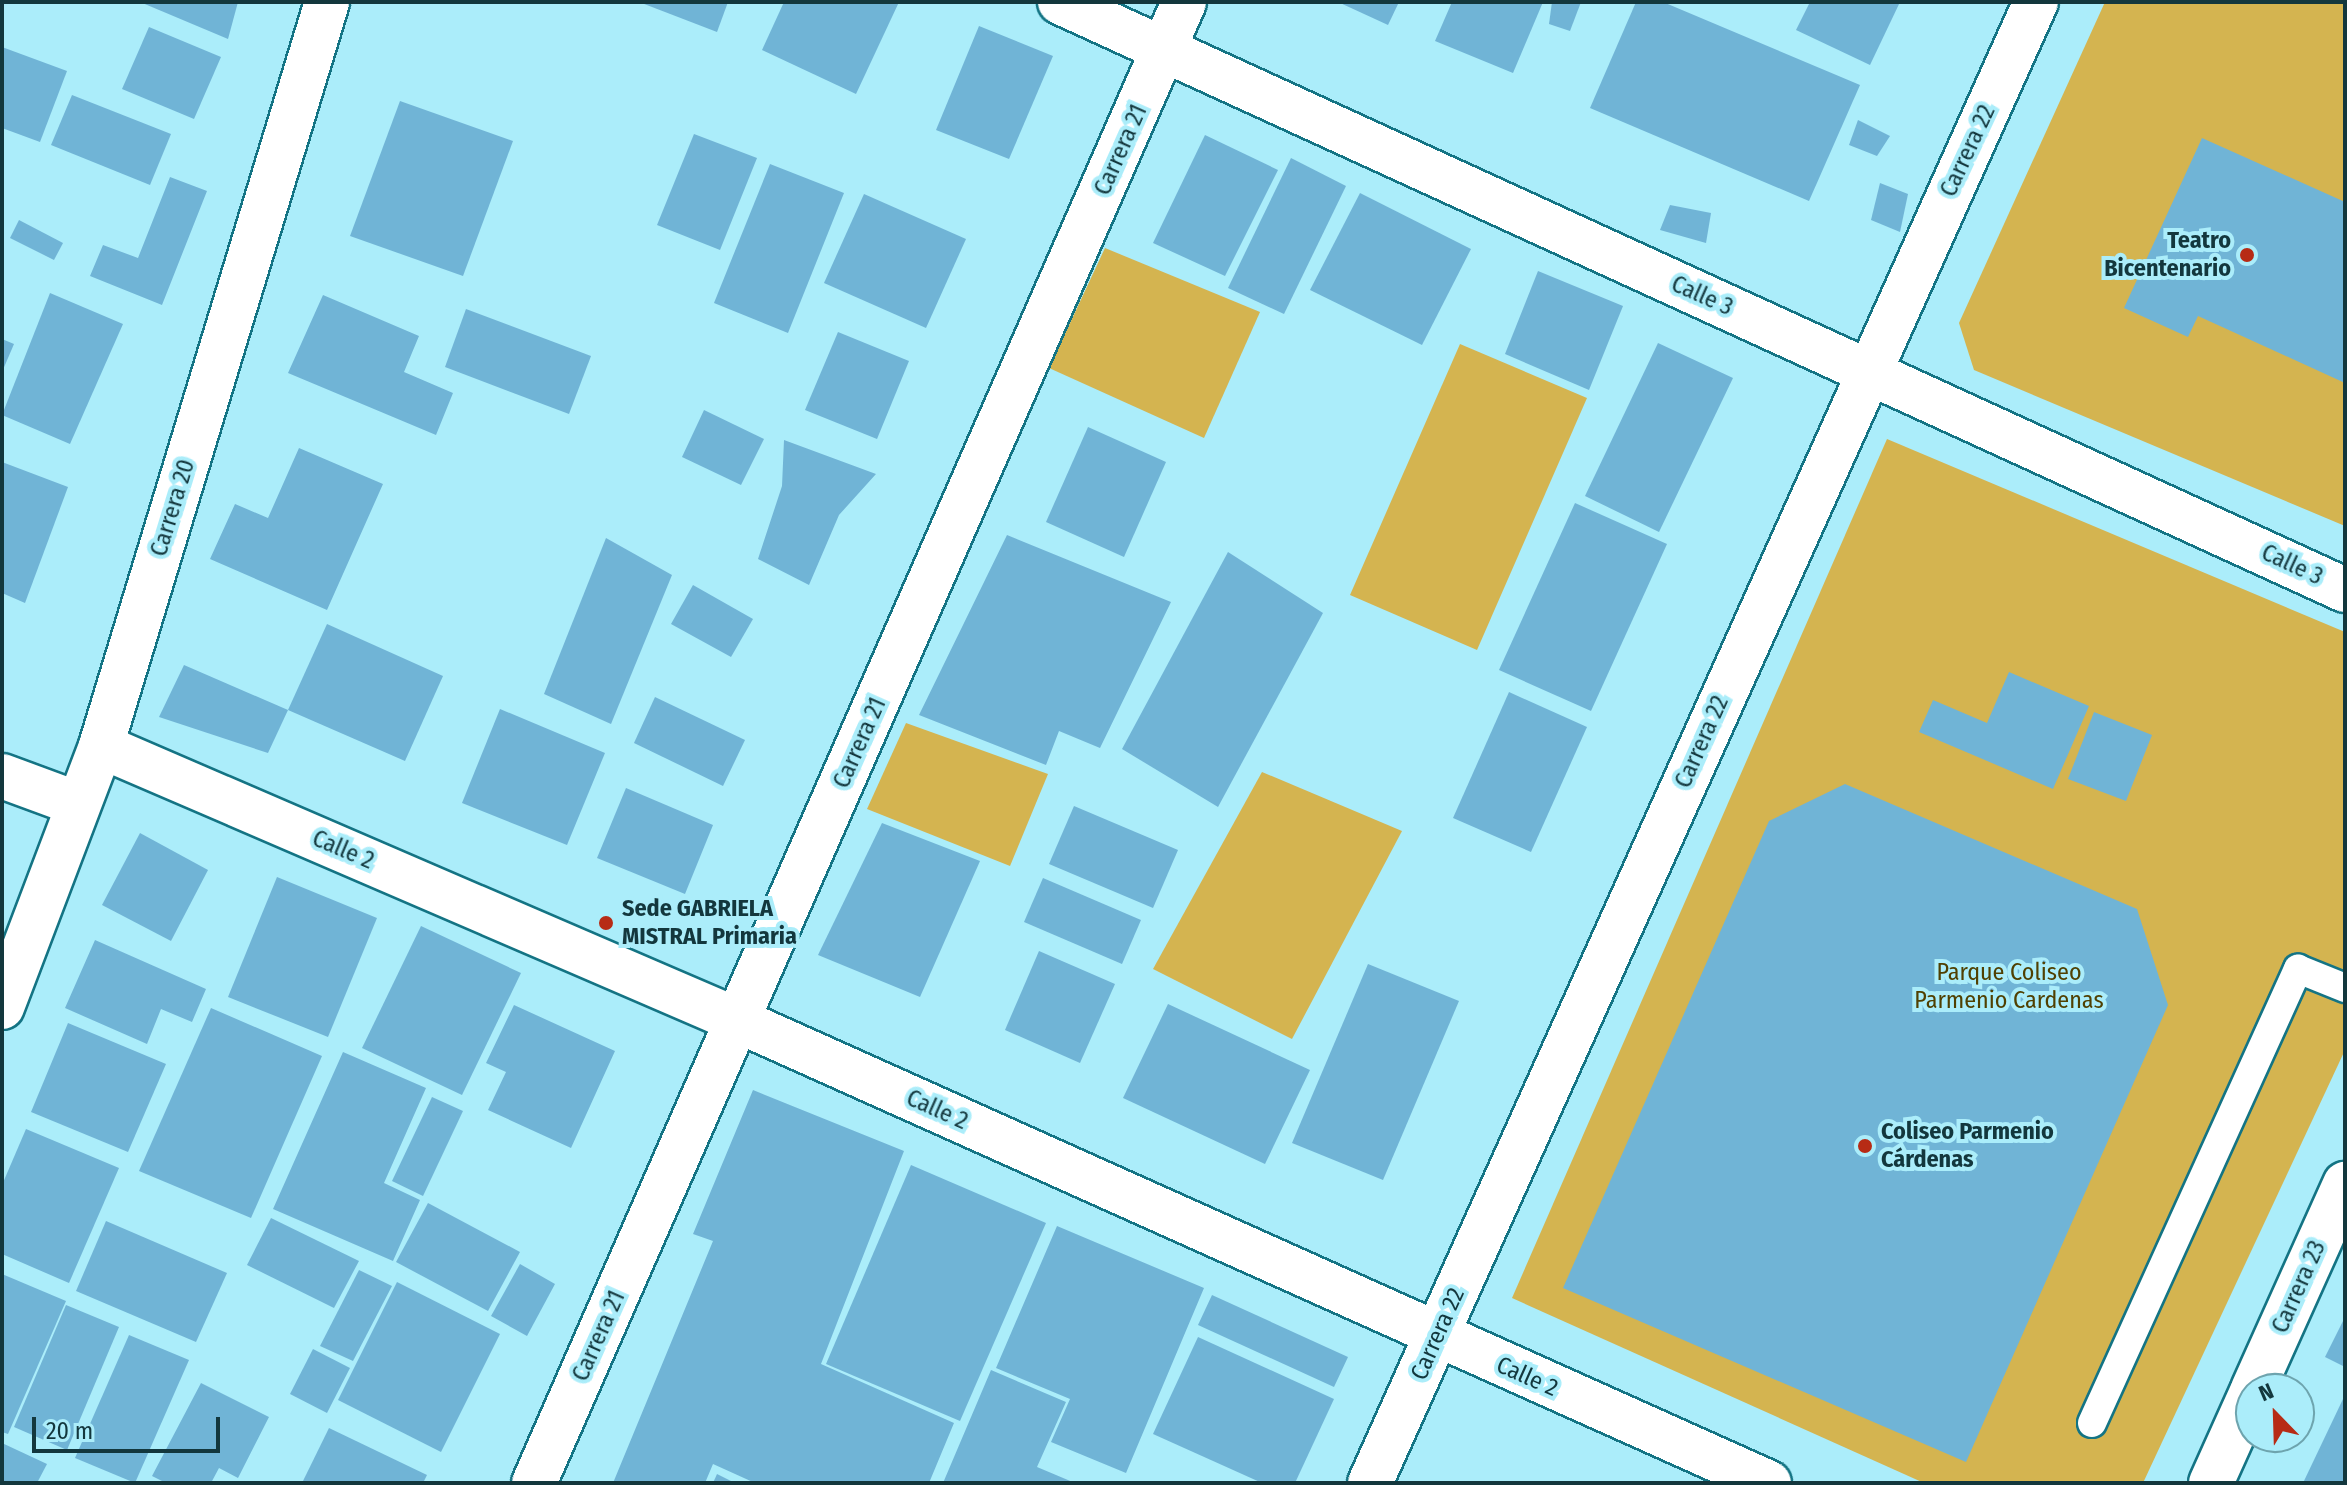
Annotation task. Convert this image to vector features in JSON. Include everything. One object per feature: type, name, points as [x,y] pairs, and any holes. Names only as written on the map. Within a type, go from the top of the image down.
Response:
[{"type":"street","name":"Carrera 20","points":[[2,1007],[101,746],[327,2]]},
{"type":"street","name":"Calle 3","points":[[1060,2],[1164,53],[2345,590]]},
{"type":"street","name":"Carrera 21","points":[[534,1483],[1184,2]]},
{"type":"street","name":"Carrera 22","points":[[1370,1483],[2036,2]]},
{"type":"street","name":"Calle 2","points":[[101,746],[737,1020],[1437,1337],[1769,1483]]},
{"type":"street","points":[[2,776],[78,804]]},
{"type":"street","name":"Carrera 23","points":[[2260,1373],[2345,1184]]},
{"type":"street","name":"Carrera 23","points":[[2211,1483],[2235,1429]]},
{"type":"lane","points":[[2092,1423],[2298,969],[2345,988]]},
{"type":"green space","points":[[2105,2],[2345,2],[2345,526],[1974,370],[1959,323]]},
{"type":"green space","points":[[1105,248],[1260,312],[1204,438],[1049,368]]},
{"type":"green space","points":[[1460,344],[1587,398],[1477,650],[1350,595]]},
{"type":"green space","name":"Parque Coliseo Parmenio Cardenas","points":[[1887,439],[2345,632],[2345,1050],[2143,1483],[1924,1483],[1512,1298]]},
{"type":"green space","points":[[906,723],[1048,774],[1010,866],[867,809]]},
{"type":"green space","points":[[1262,772],[1402,831],[1292,1039],[1153,969]]},
{"type":"building","points":[[140,2],[238,2],[228,39]]},
{"type":"building","points":[[639,2],[728,2],[717,32]]},
{"type":"building","points":[[784,2],[899,2],[856,94],[762,50]]},
{"type":"building","points":[[1338,2],[1399,2],[1388,25]]},
{"type":"building","points":[[1452,2],[1543,2],[1513,73],[1435,41]]},
{"type":"building","points":[[1552,2],[1581,2],[1570,31],[1549,24]]},
{"type":"building","points":[[1636,2],[1663,2],[1860,85],[1809,201],[1590,108]]},
{"type":"building","points":[[1810,2],[1900,2],[1870,65],[1796,30]]},
{"type":"building","points":[[979,26],[1053,56],[1009,159],[936,130]]},
{"type":"building","points":[[149,27],[221,57],[194,119],[122,89]]},
{"type":"building","points":[[2,47],[67,71],[40,142],[2,128]]},
{"type":"building","points":[[72,95],[171,134],[150,185],[51,145]]},
{"type":"building","points":[[400,101],[513,141],[463,276],[350,236]]},
{"type":"building","points":[[1858,120],[1890,136],[1877,156],[1849,145]]},
{"type":"building","points":[[694,134],[757,158],[720,250],[657,225]]},
{"type":"building","points":[[1205,135],[1278,170],[1225,276],[1153,243]]},
{"type":"building","name":"Teatro Bicentenario","points":[[2202,138],[2345,202],[2345,383],[2198,316],[2188,337],[2124,308]]},
{"type":"building","points":[[1291,158],[1346,186],[1284,314],[1228,288]]},
{"type":"building","points":[[770,164],[844,193],[788,333],[714,303]]},
{"type":"building","points":[[170,177],[207,191],[162,305],[90,276],[103,245],[138,258]]},
{"type":"building","points":[[1880,183],[1908,194],[1900,232],[1871,220]]},
{"type":"building","points":[[1360,193],[1471,249],[1422,345],[1310,290]]},
{"type":"building","points":[[864,194],[966,239],[926,328],[824,283]]},
{"type":"building","points":[[1670,205],[1711,213],[1706,243],[1660,230]]},
{"type":"building","points":[[19,220],[63,243],[54,260],[10,238]]},
{"type":"building","points":[[1538,271],[1623,306],[1589,390],[1505,354]]},
{"type":"building","points":[[50,293],[123,324],[70,444],[2,415]]},
{"type":"building","points":[[323,295],[419,336],[404,372],[453,393],[436,435],[288,373]]},
{"type":"building","points":[[466,309],[591,356],[569,414],[445,367]]},
{"type":"building","points":[[838,332],[909,361],[877,439],[805,410]]},
{"type":"building","points":[[2,339],[14,344],[2,372]]},
{"type":"building","points":[[1658,343],[1733,378],[1659,532],[1585,496]]},
{"type":"building","points":[[704,410],[764,439],[741,485],[682,457]]},
{"type":"building","points":[[1088,427],[1166,462],[1124,557],[1046,522]]},
{"type":"building","points":[[784,440],[876,474],[839,515],[809,585],[758,559],[782,486]]},
{"type":"building","points":[[299,448],[383,484],[327,610],[210,559],[235,504],[268,518]]},
{"type":"building","points":[[2,462],[68,487],[25,603],[2,593]]},
{"type":"building","points":[[1575,503],[1667,544],[1591,711],[1499,670]]},
{"type":"building","points":[[1007,535],[1171,602],[1100,748],[1059,731],[1046,765],[919,715]]},
{"type":"building","points":[[606,538],[672,575],[611,724],[544,694]]},
{"type":"building","points":[[1228,552],[1323,613],[1218,807],[1122,749]]},
{"type":"building","points":[[693,585],[753,619],[731,657],[671,624]]},
{"type":"building","points":[[327,624],[443,676],[405,761],[288,710]]},
{"type":"building","points":[[184,665],[288,710],[268,753],[159,717]]},
{"type":"building","points":[[2009,672],[2089,706],[2053,789],[1919,732],[1933,700],[1987,723]]},
{"type":"building","points":[[1509,692],[1587,727],[1531,852],[1453,818]]},
{"type":"building","points":[[655,697],[745,740],[723,786],[634,743]]},
{"type":"building","points":[[500,709],[605,753],[567,845],[462,803]]},
{"type":"building","points":[[2094,712],[2152,735],[2126,801],[2068,779]]},
{"type":"building","name":"Coliseo Parmenio Cárdenas","points":[[1845,784],[2137,909],[2168,1005],[1966,1462],[1563,1288],[1769,821]]},
{"type":"building","points":[[626,788],[713,825],[685,894],[597,858]]},
{"type":"building","points":[[1074,806],[1178,850],[1153,908],[1049,864]]},
{"type":"building","points":[[882,823],[980,861],[920,997],[818,955]]},
{"type":"building","points":[[140,833],[208,870],[171,941],[102,905]]},
{"type":"building","points":[[277,877],[377,918],[328,1037],[228,997]]},
{"type":"building","points":[[1043,878],[1141,920],[1122,964],[1024,922]]},
{"type":"building","points":[[421,926],[521,973],[462,1095],[362,1048]]},
{"type":"building","points":[[95,940],[206,989],[192,1022],[161,1009],[147,1044],[65,1008]]},
{"type":"building","points":[[1039,951],[1115,984],[1080,1063],[1005,1030]]},
{"type":"building","points":[[1368,964],[1459,1001],[1383,1180],[1292,1143]]},
{"type":"building","points":[[1168,1004],[1310,1070],[1265,1164],[1123,1098]]},
{"type":"building","points":[[514,1005],[615,1051],[571,1148],[488,1110],[506,1072],[486,1063]]},
{"type":"building","points":[[211,1008],[322,1056],[251,1218],[139,1171]]},
{"type":"building","points":[[68,1023],[166,1064],[128,1152],[31,1112]]},
{"type":"building","points":[[343,1052],[426,1088],[384,1183],[420,1200],[393,1261],[273,1209]]},
{"type":"building","points":[[753,1090],[904,1151],[821,1364],[954,1423],[929,1483],[755,1483],[713,1464],[705,1483],[613,1483],[713,1241],[693,1234]]},
{"type":"building","points":[[432,1097],[463,1111],[423,1196],[392,1181]]},
{"type":"building","points":[[26,1129],[119,1168],[69,1283],[2,1254],[2,1185]]},
{"type":"building","points":[[911,1165],[1046,1223],[960,1421],[826,1364]]},
{"type":"building","points":[[428,1203],[520,1252],[488,1311],[396,1262]]},
{"type":"building","points":[[271,1218],[359,1261],[334,1308],[247,1265]]},
{"type":"building","points":[[106,1221],[227,1273],[196,1342],[76,1291]]},
{"type":"building","points":[[1057,1226],[1204,1288],[1126,1473],[1051,1442],[1070,1399],[996,1368]]},
{"type":"building","points":[[520,1264],[555,1284],[527,1336],[491,1316]]},
{"type":"building","points":[[359,1270],[392,1286],[353,1361],[320,1346]]},
{"type":"building","points":[[2,1274],[66,1301],[8,1434],[2,1432]]},
{"type":"building","points":[[397,1282],[500,1334],[441,1452],[338,1400]]},
{"type":"building","points":[[1212,1295],[1348,1357],[1334,1387],[1198,1325]]},
{"type":"building","points":[[66,1305],[119,1327],[67,1450],[14,1427]]},
{"type":"building","points":[[2345,1317],[2345,1367],[2325,1357]]},
{"type":"building","points":[[129,1335],[189,1360],[135,1483],[75,1458]]},
{"type":"building","points":[[1198,1337],[1334,1399],[1295,1483],[1262,1483],[1153,1434]]},
{"type":"building","points":[[313,1349],[350,1368],[327,1413],[290,1394]]},
{"type":"building","points":[[991,1370],[1066,1402],[1037,1467],[1075,1483],[943,1483]]},
{"type":"building","points":[[201,1383],[269,1417],[238,1478],[219,1468],[211,1483],[166,1483],[152,1476]]},
{"type":"building","points":[[2343,1399],[2345,1483],[2303,1483]]},
{"type":"building","points":[[329,1428],[427,1475],[423,1483],[302,1483]]},
{"type":"building","points":[[2,1443],[47,1464],[37,1483],[2,1483]]},
{"type":"building","points":[[717,1474],[735,1483],[713,1483]]},
{"type":"place","name":"Teatro Bicentenario","points":[[2247,255]]},
{"type":"place","name":"Sede GABRIELA MISTRAL Primaria","points":[[606,923]]},
{"type":"place","name":"Coliseo Parmenio Cárdenas","points":[[1865,1146]]}]
